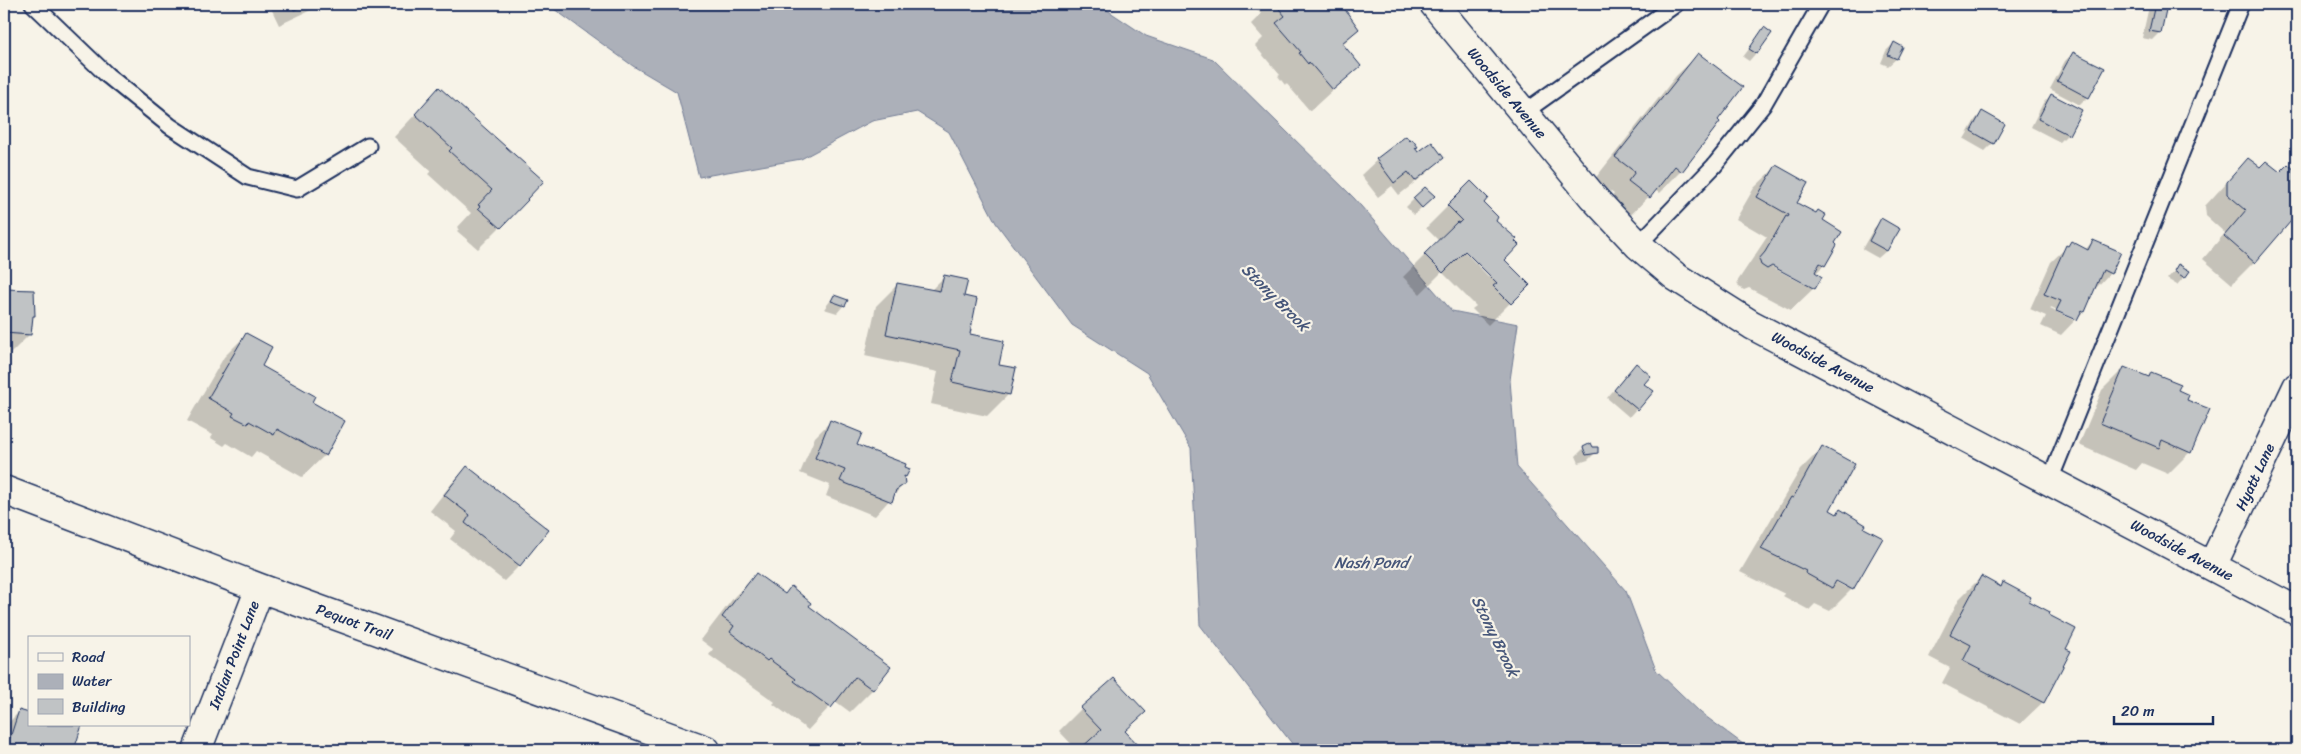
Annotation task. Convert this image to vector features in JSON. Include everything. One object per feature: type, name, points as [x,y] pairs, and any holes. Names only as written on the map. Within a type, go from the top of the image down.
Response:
[{"type":"street","name":"Woodside Avenue","points":[[1434,4],[1594,197],[1638,245],[1676,277],[1752,325],[2297,611]]},
{"type":"street","name":"Hyatt Lane","points":[[2212,566],[2297,387]]},
{"type":"street","name":"Pequot Trail","points":[[4,490],[260,588],[706,750]]},
{"type":"street","name":"Indian Point Lane","points":[[197,750],[260,588]]},
{"type":"lane","points":[[33,4],[106,75],[170,126],[248,177],[296,189],[368,146]]},
{"type":"lane","points":[[1523,113],[1676,4]]},
{"type":"lane","points":[[1638,245],[1714,166],[1763,105],[1821,4]]},
{"type":"lane","points":[[2050,480],[2242,4]]},
{"type":"water","name":"Nash Pond","points":[[547,4],[1098,4],[1146,36],[1213,59],[1354,198],[1452,311],[1518,324],[1510,380],[1517,467],[1626,591],[1656,670],[1701,713],[1751,750],[1297,750],[1200,625],[1191,448],[1147,373],[1072,325],[996,223],[949,132],[917,112],[872,121],[801,159],[699,177],[677,92],[633,66]]},
{"type":"building","points":[[291,4],[309,4],[294,10]]},
{"type":"building","points":[[1275,4],[1341,4],[1359,29],[1342,43],[1361,66],[1333,90],[1309,62],[1308,64],[1299,53],[1301,52],[1276,23],[1285,16]]},
{"type":"building","points":[[2155,4],[2167,5],[2161,33],[2149,31]]},
{"type":"building","points":[[1764,27],[1772,33],[1757,54],[1749,49]]},
{"type":"building","points":[[1894,42],[1903,47],[1897,59],[1888,55]]},
{"type":"building","points":[[2073,52],[2105,68],[2089,98],[2057,81]]},
{"type":"building","points":[[1698,53],[1743,87],[1718,120],[1720,122],[1682,172],[1675,166],[1650,198],[1628,181],[1635,172],[1615,157]]},
{"type":"building","points":[[439,87],[544,181],[501,228],[478,208],[480,206],[478,205],[492,190],[449,151],[452,148],[415,114]]},
{"type":"building","points":[[2051,94],[2082,110],[2069,135],[2038,119]]},
{"type":"building","points":[[1982,111],[2005,124],[1994,144],[1971,131]]},
{"type":"building","points":[[1406,136],[1410,141],[1412,139],[1418,147],[1415,148],[1418,152],[1432,142],[1444,158],[1415,181],[1408,172],[1394,183],[1376,159]]},
{"type":"building","points":[[2248,158],[2260,167],[2266,161],[2280,172],[2288,164],[2297,172],[2297,214],[2255,263],[2224,236],[2246,210],[2227,194],[2227,182]]},
{"type":"building","points":[[1776,165],[1808,183],[1797,203],[1816,213],[1818,210],[1826,215],[1823,220],[1842,232],[1825,266],[1820,263],[1815,272],[1822,277],[1815,289],[1772,266],[1767,269],[1761,265],[1759,259],[1786,216],[1788,217],[1789,215],[1757,197]]},
{"type":"building","points":[[1471,181],[1488,198],[1484,203],[1498,217],[1496,221],[1517,239],[1515,241],[1519,245],[1505,260],[1530,285],[1511,304],[1493,286],[1497,283],[1465,251],[1443,273],[1424,254],[1457,222],[1459,223],[1462,220],[1447,205]]},
{"type":"building","points":[[1425,187],[1435,196],[1422,208],[1413,198]]},
{"type":"building","points":[[1881,218],[1900,229],[1887,251],[1869,241]]},
{"type":"building","points":[[2093,240],[2121,252],[2111,274],[2103,270],[2085,312],[2082,310],[2077,320],[2056,311],[2061,301],[2044,294],[2066,245],[2068,246],[2071,241],[2088,250]]},
{"type":"building","points":[[2178,264],[2190,271],[2185,278],[2174,271]]},
{"type":"building","points":[[944,275],[968,280],[964,296],[977,299],[970,334],[1004,341],[999,365],[1016,368],[1010,395],[952,382],[960,350],[886,334],[897,283],[940,291]]},
{"type":"building","points":[[4,289],[34,290],[35,316],[33,316],[31,335],[4,333]]},
{"type":"building","points":[[834,295],[848,300],[845,306],[831,301]]},
{"type":"building","points":[[246,333],[272,347],[262,366],[315,396],[312,402],[345,421],[326,456],[277,429],[274,435],[249,421],[248,424],[232,416],[234,413],[208,398]]},
{"type":"building","points":[[1636,363],[1651,376],[1644,384],[1654,391],[1638,410],[1614,390]]},
{"type":"building","points":[[2124,367],[2149,377],[2151,372],[2181,384],[2178,390],[2189,395],[2187,400],[2210,409],[2191,453],[2162,440],[2159,448],[2100,423]]},
{"type":"building","points":[[830,420],[862,433],[857,445],[906,464],[905,467],[910,469],[906,477],[904,476],[905,484],[896,490],[892,502],[840,481],[845,470],[815,458]]},
{"type":"building","points":[[1591,443],[1593,447],[1598,447],[1598,453],[1586,455],[1583,447]]},
{"type":"building","points":[[1822,446],[1855,464],[1830,510],[1837,514],[1840,509],[1866,525],[1864,528],[1883,538],[1853,590],[1836,581],[1832,588],[1805,573],[1806,571],[1761,549],[1791,497],[1793,498]]},
{"type":"building","points":[[467,466],[549,530],[520,566],[465,523],[470,515],[444,495]]},
{"type":"building","points":[[756,573],[785,594],[791,586],[811,603],[809,606],[891,667],[873,690],[855,677],[831,708],[794,681],[796,679],[769,659],[767,661],[730,632],[734,626],[722,617]]},
{"type":"building","points":[[1981,576],[2001,587],[2003,582],[2031,597],[2029,601],[2050,612],[2049,615],[2076,629],[2066,649],[2071,651],[2044,703],[1963,661],[1971,645],[1950,634]]},
{"type":"building","points":[[1114,678],[1146,712],[1125,731],[1143,750],[1079,750],[1101,730],[1080,708]]},
{"type":"building","points":[[19,710],[28,713],[28,726],[82,726],[74,750],[4,750],[4,736],[10,738]]},
{"type":"water label","name":"Stony Brook","points":[[1276,297]]},
{"type":"water label","name":"Stony Brook","points":[[1496,636]]}]
